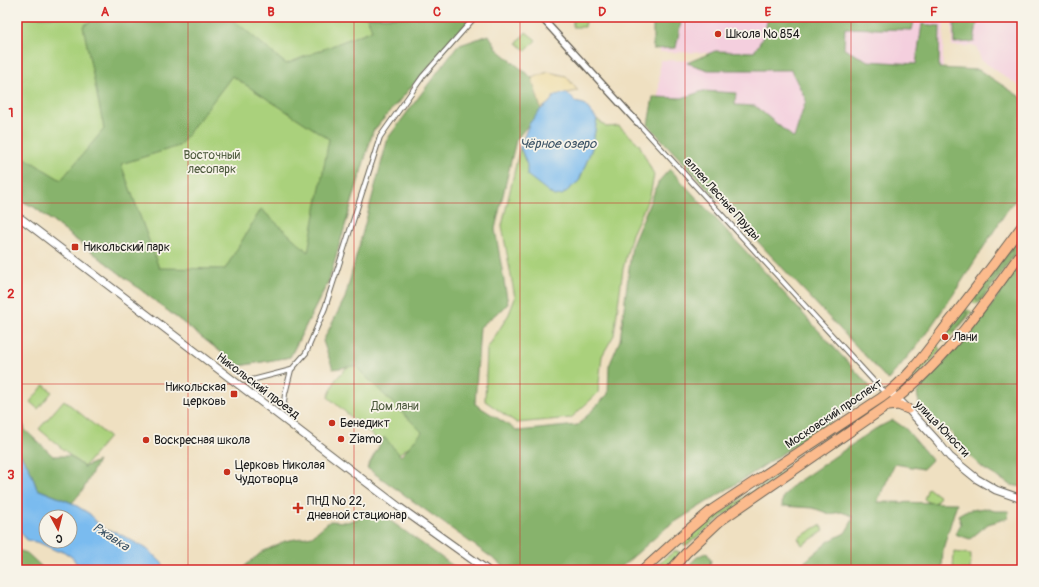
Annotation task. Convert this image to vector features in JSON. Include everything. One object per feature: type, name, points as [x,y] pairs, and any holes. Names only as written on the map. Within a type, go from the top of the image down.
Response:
[{"type":"main road","name":"Московский проспект","points":[[643,570],[712,509],[890,392],[914,368],[1022,226]]},
{"type":"main road","name":"Московский проспект","points":[[671,570],[686,553],[720,521],[860,426],[908,390],[945,353],[981,309],[1022,252]]},
{"type":"main road","points":[[967,300],[971,307],[976,310],[981,309]]},
{"type":"main road","points":[[934,341],[943,344],[945,353]]},
{"type":"main road","points":[[887,406],[898,405],[908,409]]},
{"type":"main road","points":[[854,417],[860,426]]},
{"type":"main road","points":[[675,541],[686,553]]},
{"type":"street","points":[[286,411],[282,404],[291,370],[306,353],[325,308],[380,137],[423,76],[475,17]]},
{"type":"street","name":"аллея Лесные Пруды","points":[[541,17],[881,389],[890,392]]},
{"type":"street","name":"Никольский проезд","points":[[17,217],[23,220],[399,507],[487,570]]},
{"type":"street","points":[[248,381],[291,370]]},
{"type":"street","points":[[908,390],[904,399],[908,409]]},
{"type":"street","name":"улица Юности","points":[[890,392],[908,409],[950,457],[977,479],[1004,494],[1022,499]]},
{"type":"shaded area","name":"Школа № 854","points":[[662,17],[775,17],[775,54],[660,52]]},
{"type":"shaded area","points":[[830,17],[944,17],[942,83],[831,71]]},
{"type":"shaded area","points":[[952,17],[1022,17],[1022,88],[981,60],[976,46],[952,46]]},
{"type":"shaded area","points":[[660,60],[812,64],[816,143],[658,120]]},
{"type":"green space","name":"Восточный лесопарк","points":[[17,17],[472,17],[373,131],[329,280],[290,357],[239,366],[34,207],[17,199]]},
{"type":"green space","name":"Восточный лесопарк","points":[[97,17],[230,17],[286,64],[372,30],[367,17],[472,17],[373,131],[329,280],[290,357],[239,366],[34,207],[17,199],[17,153],[61,180],[104,129],[83,26]],"holes":[[[232,76],[329,139],[308,252],[261,209],[225,269],[159,268],[121,164],[179,146]]]},
{"type":"green space","points":[[573,17],[586,17],[585,27],[573,27]]},
{"type":"green space","points":[[653,17],[682,17],[676,48],[653,49]]},
{"type":"green space","points":[[768,17],[915,17],[912,30],[845,28],[844,49],[868,61],[916,64],[922,24],[940,26],[939,68],[979,70],[1022,98],[1022,192],[1008,209],[953,295],[920,342],[888,380],[648,125],[653,97],[682,98],[703,91],[736,93],[735,105],[755,106],[794,138],[806,100],[791,70],[708,70],[687,63],[715,51],[754,52],[764,36]]},
{"type":"green space","points":[[954,17],[978,17],[974,42],[954,43]]},
{"type":"green space","points":[[526,32],[536,40],[526,51],[517,43]]},
{"type":"green space","points":[[489,35],[497,49],[532,78],[541,109],[516,140],[495,229],[508,304],[480,327],[475,404],[518,431],[578,425],[608,394],[609,366],[620,340],[632,245],[659,181],[670,169],[875,392],[750,475],[667,527],[618,570],[509,570],[367,468],[384,437],[401,456],[422,432],[355,366],[333,369],[323,341],[345,298],[388,138],[457,46]]},
{"type":"green space","points":[[597,119],[606,127],[619,126],[639,144],[654,175],[650,196],[632,234],[623,269],[614,335],[602,356],[598,393],[571,418],[517,423],[485,401],[487,349],[509,314],[515,298],[502,226],[520,147],[527,165],[562,195],[579,181],[592,148]]},
{"type":"green space","points":[[1022,233],[975,298],[979,301],[1022,242],[1022,245],[981,302],[976,304],[972,301],[973,296]]},
{"type":"green space","points":[[1022,235],[1022,242],[979,301],[975,299]]},
{"type":"green space","points":[[1022,260],[1022,487],[1011,485],[984,469],[965,452],[951,432],[937,426],[920,408],[917,393],[989,309]]},
{"type":"green space","points":[[964,308],[972,312],[956,331],[945,341],[940,338]]},
{"type":"green space","points":[[962,311],[968,312],[966,317],[957,330],[949,331],[952,323]]},
{"type":"green space","points":[[937,345],[940,350],[921,372],[899,391],[898,390],[934,346]]},
{"type":"green space","name":"Дом лани","points":[[367,346],[448,418],[396,456],[328,397],[336,379]]},
{"type":"green space","points":[[44,385],[52,392],[38,409],[30,402]]},
{"type":"green space","points":[[64,400],[109,437],[84,467],[39,429]]},
{"type":"green space","points":[[17,407],[25,430],[53,456],[70,456],[84,467],[98,461],[83,490],[72,503],[37,489],[29,467],[17,449]]},
{"type":"green space","points":[[893,420],[906,429],[932,460],[923,469],[895,464],[877,502],[957,503],[943,549],[942,570],[795,570],[829,541],[845,533],[853,516],[841,512],[830,514],[813,508],[782,506],[783,497],[793,485],[875,429]]},
{"type":"green space","points":[[852,423],[854,424],[720,518],[687,545],[684,545],[685,541],[718,515]]},
{"type":"green space","points":[[928,488],[940,497],[933,505],[924,499]]},
{"type":"green space","points":[[984,508],[995,511],[1009,511],[1008,518],[988,524],[970,539],[955,534],[961,524],[958,515],[965,511]]},
{"type":"green space","points":[[378,512],[459,570],[243,570],[245,566],[262,552],[285,541],[312,536],[330,521],[347,522]]},
{"type":"green space","points":[[820,525],[824,531],[802,545],[798,538]]},
{"type":"green space","points":[[17,550],[27,553],[42,567],[38,570],[17,570]]},
{"type":"green space","points":[[675,551],[679,552],[679,556],[667,570],[665,570],[670,564],[658,566],[663,570],[650,570],[659,563]]},
{"type":"green space","points":[[954,552],[971,554],[970,570],[953,570]]},
{"type":"green space","points":[[707,553],[711,560],[709,570],[686,570],[695,559],[700,555]]},
{"type":"sand","points":[[548,72],[566,76],[578,91],[555,95],[549,103],[541,109],[532,78]]},
{"type":"water","name":"Чёрное озеро","points":[[566,93],[572,97],[575,102],[584,104],[597,119],[592,148],[579,181],[562,195],[554,196],[527,175],[527,165],[520,147],[529,124],[541,109],[549,103],[555,95]]},
{"type":"water","name":"Ржавка","points":[[17,450],[29,467],[37,489],[72,503],[90,514],[98,524],[106,530],[116,532],[147,549],[162,563],[166,570],[83,570],[78,566],[73,558],[63,551],[53,549],[78,549],[78,509],[38,509],[38,543],[27,540],[17,528]]},
{"type":"place","name":"Школа № 854","points":[[718,34]]},
{"type":"place","name":"Никольский парк","points":[[75,247]]},
{"type":"place","name":"Лани","points":[[945,337]]},
{"type":"place","name":"Никольская церковь","points":[[234,394]]},
{"type":"place","name":"Бенедикт","points":[[332,423]]},
{"type":"place","name":"Ziamo","points":[[341,439]]},
{"type":"place","name":"Воскресная школа","points":[[146,440]]},
{"type":"place","name":"Церковь Николая Чудотворца","points":[[227,472]]},
{"type":"place","name":"ПНД № 22, дневной стационар","points":[[298,508]]}]
